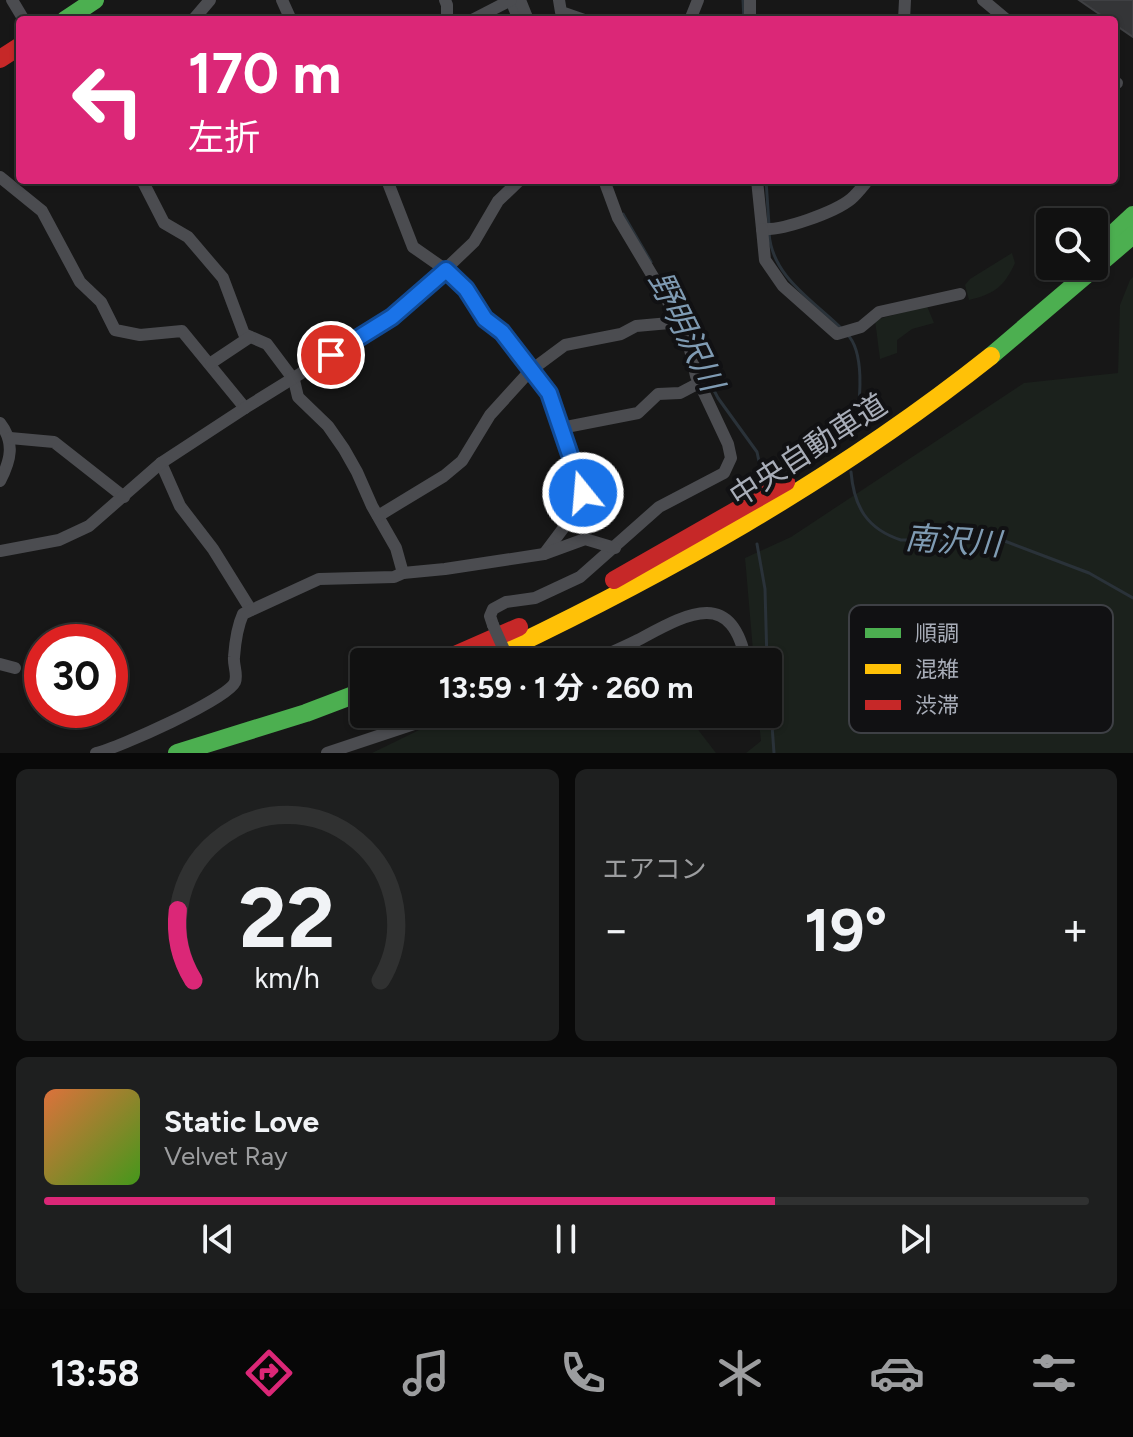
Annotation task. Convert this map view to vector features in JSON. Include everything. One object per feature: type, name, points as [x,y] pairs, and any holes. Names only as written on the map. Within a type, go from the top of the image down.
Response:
[{"type":"main road","points":[[71,16],[95,0]]},
{"type":"main road","points":[[1108,238],[1133,215]]},
{"type":"main road","name":"中央自動車道","points":[[510,648],[685,560],[831,472],[962,379],[1053,306],[1133,235]]},
{"type":"main road","name":"中央自動車道","points":[[471,648],[618,578],[804,472],[908,401],[1060,280]]},
{"type":"main road","points":[[177,753],[292,718],[350,696]]},
{"type":"main road","points":[[232,753],[350,713]]},
{"type":"street","points":[[196,16],[210,0]]},
{"type":"street","points":[[480,16],[511,0]]},
{"type":"street","points":[[559,0],[561,12],[572,16]]},
{"type":"street","points":[[983,0],[1002,16]]},
{"type":"street","points":[[0,177],[42,211],[80,282],[101,302],[115,330],[140,335],[182,331],[245,408]]},
{"type":"street","points":[[144,184],[164,223],[188,237],[223,278],[244,334],[267,344],[294,380],[298,397],[328,426],[344,449],[396,548],[403,573]]},
{"type":"street","points":[[389,184],[413,247],[446,270],[466,289],[485,319],[502,332],[549,393],[583,493],[568,522],[544,554]]},
{"type":"street","points":[[0,551],[59,540],[89,526],[161,463],[392,317],[474,242],[498,201],[516,184]]},
{"type":"street","points":[[504,648],[490,616],[493,609],[506,602],[535,598],[563,587],[615,548],[659,507],[724,473],[731,458],[728,444],[699,383],[686,332],[618,218],[605,184]]},
{"type":"street","points":[[757,184],[765,260],[783,286],[837,334],[861,327],[879,312],[960,294]]},
{"type":"street","points":[[762,229],[792,227],[851,200],[865,184]]},
{"type":"street","points":[[378,516],[444,476],[462,461],[490,415],[530,371],[565,345],[621,334],[636,326],[681,322]]},
{"type":"street","points":[[211,363],[250,337]]},
{"type":"street","points":[[561,428],[638,413],[658,394],[680,393],[699,383]]},
{"type":"street","points":[[0,423],[10,438],[10,463],[0,481]]},
{"type":"street","points":[[10,438],[54,442],[124,497]]},
{"type":"street","points":[[161,463],[180,506],[213,549],[251,610]]},
{"type":"street","points":[[96,753],[192,713],[233,685],[236,677],[234,657],[243,614],[319,579],[394,577],[403,573],[544,554],[585,539],[615,548]]},
{"type":"street","points":[[622,648],[679,618],[712,612],[732,625],[741,648]]},
{"type":"street","points":[[0,664],[15,668]]},
{"type":"street","points":[[327,753],[402,728]]},
{"type":"shaded area","points":[[1012,253],[1015,263],[1002,284],[992,292],[969,300],[965,285],[970,279]]},
{"type":"shaded area","points":[[1133,277],[1133,753],[746,753],[761,741],[760,728],[782,728],[782,648],[753,648],[745,558],[791,537],[1024,383],[1118,373],[1120,305]]},
{"type":"shaded area","points":[[927,306],[934,323],[912,329],[897,340],[897,353],[880,359],[875,320]]},
{"type":"shaded area","points":[[423,728],[697,728],[716,753],[372,753]]},
{"type":"building","points":[[1079,0],[1133,0],[1133,37],[1118,27],[1118,16],[1102,16]]},
{"type":"waterway","name":"南沢川","points":[[743,0],[744,16]]},
{"type":"waterway","name":"南沢川","points":[[766,184],[769,225]]},
{"type":"waterway","name":"野明沢川","points":[[623,214],[651,262]]},
{"type":"waterway","name":"南沢川","points":[[769,233],[772,249],[786,275],[842,329]]},
{"type":"waterway","name":"野明沢川","points":[[678,307],[692,329],[700,364],[718,398],[757,452],[763,480]]},
{"type":"waterway","name":"南沢川","points":[[847,334],[853,342],[859,363],[857,423]]},
{"type":"waterway","name":"南沢川","points":[[851,472],[855,496],[864,515],[889,535],[901,540],[1002,540],[1089,573],[1133,598]]},
{"type":"waterway","name":"野明沢川","points":[[757,544],[765,589],[767,648]]},
{"type":"waterway","name":"野明沢川","points":[[772,728],[774,753]]},
{"type":"traffic: fast","points":[[71,16],[95,0]]},
{"type":"traffic: fast","points":[[1108,238],[1133,215]]},
{"type":"traffic: fast","points":[[991,356],[1133,235]]},
{"type":"traffic: fast","points":[[177,753],[350,696]]},
{"type":"traffic: slow","points":[[510,648],[614,596],[745,524],[871,444],[991,356]]},
{"type":"traffic: jam","points":[[0,59],[16,49]]},
{"type":"traffic: jam","points":[[614,580],[786,482]]},
{"type":"traffic: jam","points":[[471,648],[519,627]]},
{"type":"route","points":[[331,355],[392,317],[446,270],[466,289],[485,319],[502,332],[549,393],[583,493]]}]
